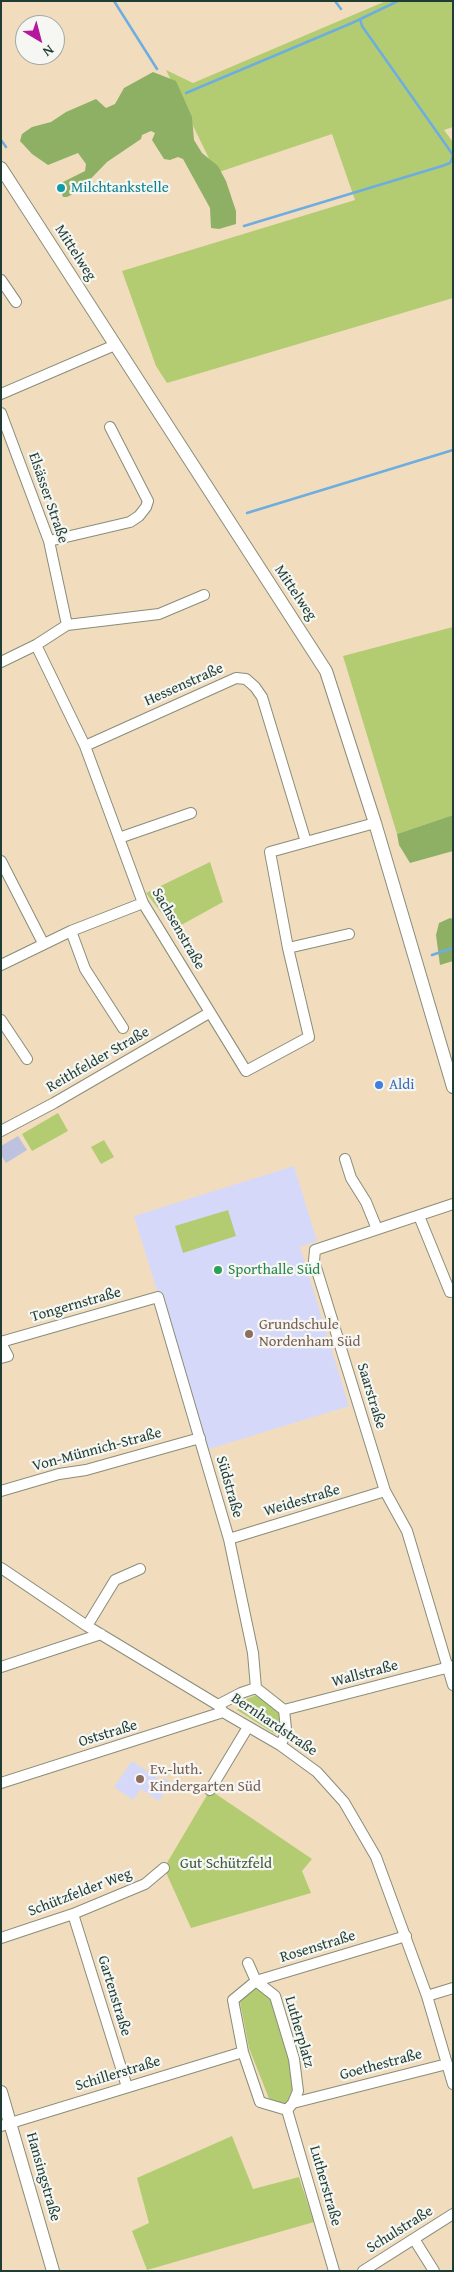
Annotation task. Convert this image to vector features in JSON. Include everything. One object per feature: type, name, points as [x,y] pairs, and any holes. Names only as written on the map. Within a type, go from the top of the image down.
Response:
[{"type":"street","name":"Mittelweg","points":[[1,168],[5,182],[115,345],[326,671],[375,823],[453,1087]]},
{"type":"street","points":[[1,280],[16,302]]},
{"type":"street","points":[[1,394],[115,345]]},
{"type":"street","name":"Elsässer Straße","points":[[1,413],[49,541],[67,626]]},
{"type":"street","points":[[49,541],[130,522],[139,516],[146,507],[148,501],[110,426]]},
{"type":"street","points":[[1,662],[36,645],[67,626],[159,614],[204,595]]},
{"type":"street","name":"Sachsenstraße","points":[[36,645],[86,746],[143,903],[246,1071],[309,1037],[288,948],[270,852],[375,823]]},
{"type":"street","name":"Hessenstraße","points":[[86,746],[236,678],[246,679],[256,687],[262,697],[306,842]]},
{"type":"street","points":[[119,838],[191,813]]},
{"type":"street","points":[[1,861],[42,943]]},
{"type":"street","points":[[1,965],[71,930],[143,903]]},
{"type":"street","points":[[71,930],[86,969],[123,1028]]},
{"type":"street","points":[[288,948],[349,934]]},
{"type":"street","name":"Reithfelder Straße","points":[[1,1130],[54,1103],[209,1012]]},
{"type":"street","points":[[1,1020],[27,1059]]},
{"type":"street","points":[[345,1159],[351,1178],[366,1202],[377,1229]]},
{"type":"street","name":"Saarstraße","points":[[453,1204],[315,1250],[314,1261],[385,1491],[407,1531],[450,1667],[453,1685]]},
{"type":"street","points":[[419,1216],[450,1292]]},
{"type":"street","name":"Tongernstraße","points":[[1,1358],[8,1356],[1,1342],[158,1296]]},
{"type":"street","name":"Südstraße","points":[[158,1296],[229,1539],[254,1654],[256,1688]]},
{"type":"street","name":"Von-Münnich-Straße","points":[[1,1491],[59,1474],[86,1470],[200,1438]]},
{"type":"street","name":"Weidestraße","points":[[229,1539],[385,1491]]},
{"type":"street","name":"Bernhardstraße","points":[[1,1568],[88,1626],[248,1727],[280,1745],[317,1772],[344,1802],[376,1857],[427,1996],[453,2084]]},
{"type":"street","points":[[88,1626],[115,1580],[140,1569]]},
{"type":"street","points":[[1,1667],[101,1634]]},
{"type":"street","name":"Wallstraße","points":[[284,1710],[450,1667]]},
{"type":"street","points":[[256,1688],[284,1710],[286,1736],[280,1745]]},
{"type":"street","name":"Oststraße","points":[[1,1782],[221,1709],[241,1693],[256,1688]]},
{"type":"street","points":[[210,1790],[248,1727]]},
{"type":"street","name":"Schützfelder Weg","points":[[1,1938],[73,1914],[145,1884],[164,1868]]},
{"type":"street","name":"Gartenstraße","points":[[73,1914],[127,2087]]},
{"type":"street","name":"Rosenstraße","points":[[256,1981],[406,1936]]},
{"type":"street","points":[[248,1963],[256,1981],[234,2000],[243,2052],[260,2102],[290,2107]]},
{"type":"street","name":"Lutherplatz","points":[[256,1981],[276,1996],[294,2059],[298,2091],[290,2107]]},
{"type":"street","points":[[427,1996],[453,1988]]},
{"type":"street","name":"Schillerstraße","points":[[6,2124],[243,2052]]},
{"type":"street","name":"Goethestraße","points":[[290,2107],[446,2064]]},
{"type":"street","name":"Hansingstraße","points":[[1,2092],[6,2124],[53,2271]]},
{"type":"street","name":"Lutherstraße","points":[[290,2107],[334,2271]]},
{"type":"street","name":"Schulstraße","points":[[363,2271],[453,2214]]},
{"type":"street","points":[[414,2239],[434,2271]]},
{"type":"shaded area","points":[[18,1136],[27,1150],[6,1163],[1,1155],[1,1146]]},
{"type":"shaded area","name":"Grundschule Nordenham Süd","points":[[294,1166],[317,1241],[300,1247],[349,1406],[206,1450],[134,1216]]},
{"type":"shaded area","name":"Ev.-luth. Kindergarten Süd","points":[[132,1761],[162,1781],[164,1778],[171,1782],[159,1801],[141,1789],[133,1800],[114,1787]]},
{"type":"green space","points":[[386,1],[453,1],[453,127],[444,130],[453,142],[453,298],[167,383],[156,366],[122,271],[355,200],[332,134],[216,173],[166,70],[193,83]]},
{"type":"green space","points":[[153,72],[176,81],[192,117],[194,140],[202,153],[218,166],[226,181],[236,211],[236,224],[219,229],[211,228],[210,208],[183,159],[178,157],[170,160],[164,159],[152,140],[155,133],[151,131],[142,135],[141,139],[107,162],[79,191],[67,197],[63,197],[59,184],[85,171],[86,164],[78,153],[48,165],[32,154],[20,141],[22,134],[32,127],[51,122],[66,112],[96,99],[106,108],[115,104],[124,88]]},
{"type":"green space","points":[[453,627],[453,815],[397,834],[343,656]]},
{"type":"green space","points":[[453,815],[453,851],[410,863],[399,845],[397,834]]},
{"type":"green space","points":[[210,862],[223,902],[174,929],[146,893]]},
{"type":"green space","points":[[450,918],[453,919],[453,961],[440,965],[436,935],[439,923]]},
{"type":"green space","points":[[58,1113],[68,1131],[32,1151],[22,1134]]},
{"type":"green space","points":[[104,1140],[114,1157],[101,1164],[91,1147]]},
{"type":"green space","points":[[228,1210],[236,1236],[183,1253],[175,1226]]},
{"type":"green space","points":[[257,1695],[281,1715],[280,1731],[275,1734],[237,1710],[244,1700]]},
{"type":"green space","name":"Gut Schützfeld","points":[[210,1790],[312,1859],[302,1871],[311,1893],[191,1928],[164,1868]]},
{"type":"green space","points":[[259,1986],[275,1998],[293,2060],[293,2100],[287,2107],[270,2101],[249,2048],[240,2002],[247,1991]]},
{"type":"green space","points":[[232,2136],[253,2189],[299,2177],[314,2222],[147,2270],[132,2231],[149,2223],[137,2178]]},
{"type":"waterway","points":[[114,1],[157,69]]},
{"type":"waterway","points":[[335,1],[341,9]]},
{"type":"waterway","points":[[186,93],[352,23],[398,1]]},
{"type":"waterway","points":[[244,226],[450,163],[453,155],[362,26],[360,19]]},
{"type":"waterway","points":[[1,140],[6,147]]},
{"type":"waterway","points":[[247,513],[453,450]]},
{"type":"waterway","points":[[432,955],[453,948]]},
{"type":"place","name":"Milchtankstelle","points":[[61,188]]},
{"type":"place","name":"Aldi","points":[[379,1085]]},
{"type":"place","name":"Sporthalle Süd","points":[[218,1270]]},
{"type":"place","name":"Grundschule Nordenham Süd","points":[[249,1334]]},
{"type":"place","name":"Ev.-luth. Kindergarten Süd","points":[[140,1779]]}]
